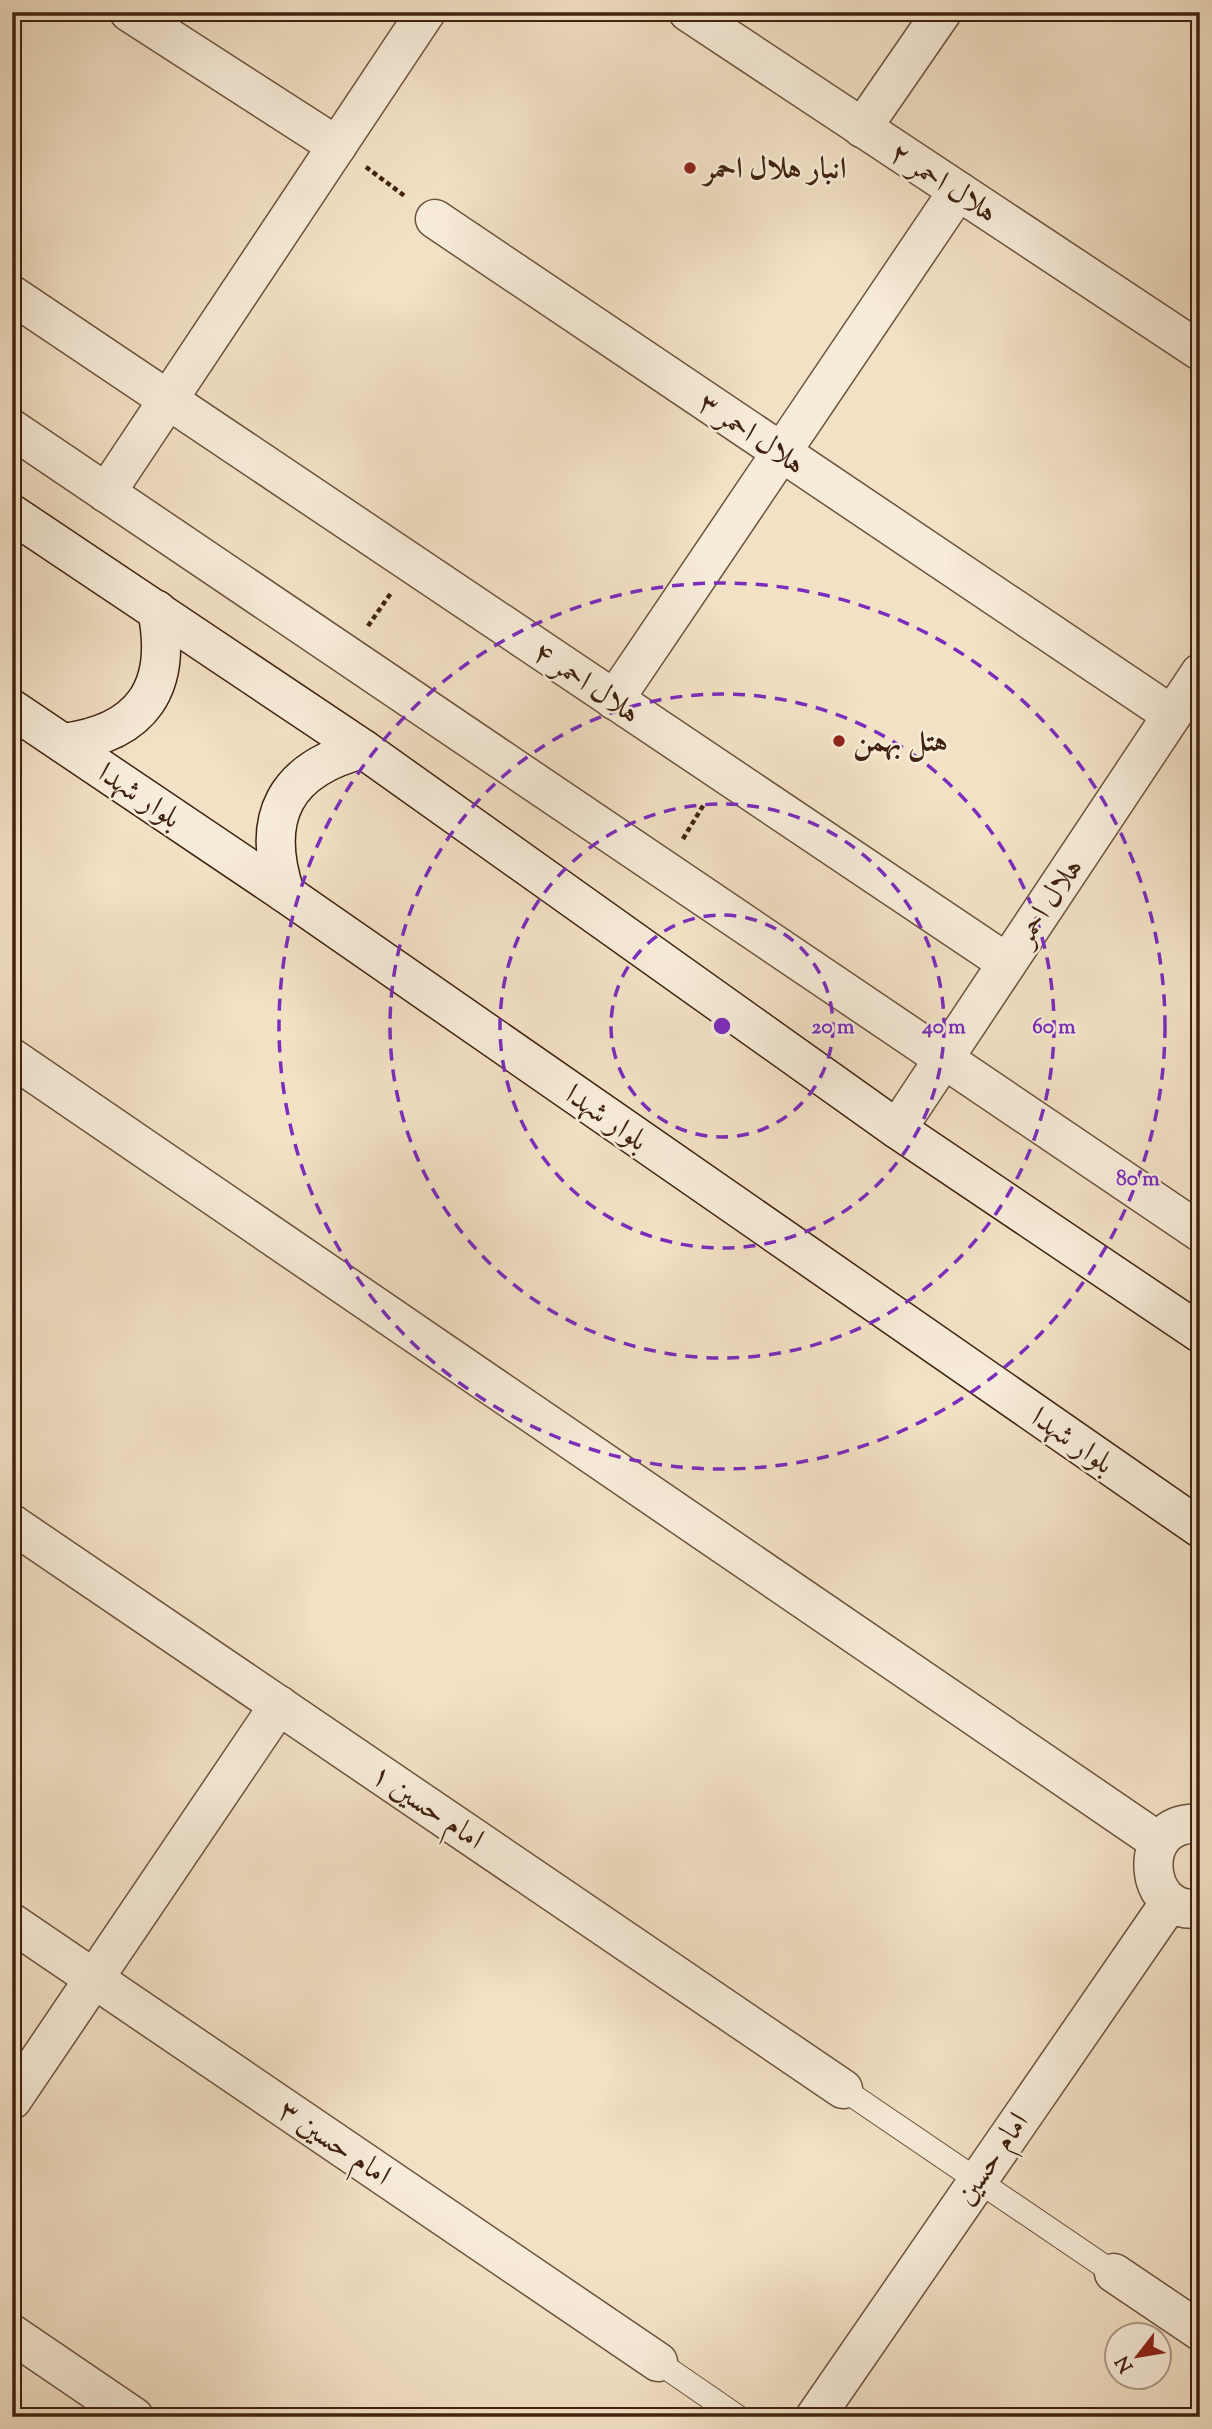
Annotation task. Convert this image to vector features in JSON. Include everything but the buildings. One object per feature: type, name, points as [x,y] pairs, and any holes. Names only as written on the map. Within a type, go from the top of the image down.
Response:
[{"type":"street","points":[[129,12],[337,146]]},
{"type":"street","points":[[106,493],[426,12]]},
{"type":"street","name":"هلال احمر ۲","points":[[688,12],[1200,351]]},
{"type":"street","points":[[862,128],[942,12]]},
{"type":"street","points":[[614,700],[957,191]]},
{"type":"street","name":"هلال احمر ۳","points":[[435,219],[1172,715]]},
{"type":"street","name":"هلال احمر ۴","points":[[12,295],[1007,963]]},
{"type":"street","points":[[12,429],[1200,1232]]},
{"type":"street","points":[[12,514],[363,749],[897,1129],[1200,1333]]},
{"type":"street","points":[[63,743],[94,739],[123,724],[146,702],[161,663],[163,642],[156,610]]},
{"type":"street","name":"هلال احمر","points":[[897,1129],[1200,673]]},
{"type":"street","name":"بلوار شهدا","points":[[12,709],[285,893],[1200,1528]]},
{"type":"street","points":[[285,893],[275,862],[275,830],[285,800],[305,774],[331,757],[363,749]]},
{"type":"street","points":[[12,1058],[1176,1832]]},
{"type":"street","name":"امام حسین ۱","points":[[12,1524],[843,2089]]},
{"type":"street","points":[[12,2100],[279,1705]]},
{"type":"street","points":[[1185,1905],[1156,1885],[1152,1863],[1200,1801]]},
{"type":"street","name":"امام حسین","points":[[815,2417],[976,2179],[1185,1905]]},
{"type":"street","name":"امام حسین ۳","points":[[12,1923],[658,2362]]},
{"type":"street","points":[[1114,2273],[1200,2331]]},
{"type":"street","points":[[12,2334],[134,2417]]},
{"type":"lane","points":[[843,2089],[1114,2273]]},
{"type":"lane","points":[[658,2362],[738,2417]]},
{"type":"path","points":[[337,146],[435,219]]},
{"type":"path","points":[[348,656],[410,564]]},
{"type":"path","points":[[664,869],[723,773]]},
{"type":"place","name":"انبار هلال احمر","points":[[690,168]]},
{"type":"place","name":"هتل بهمن","points":[[839,741]]}]
